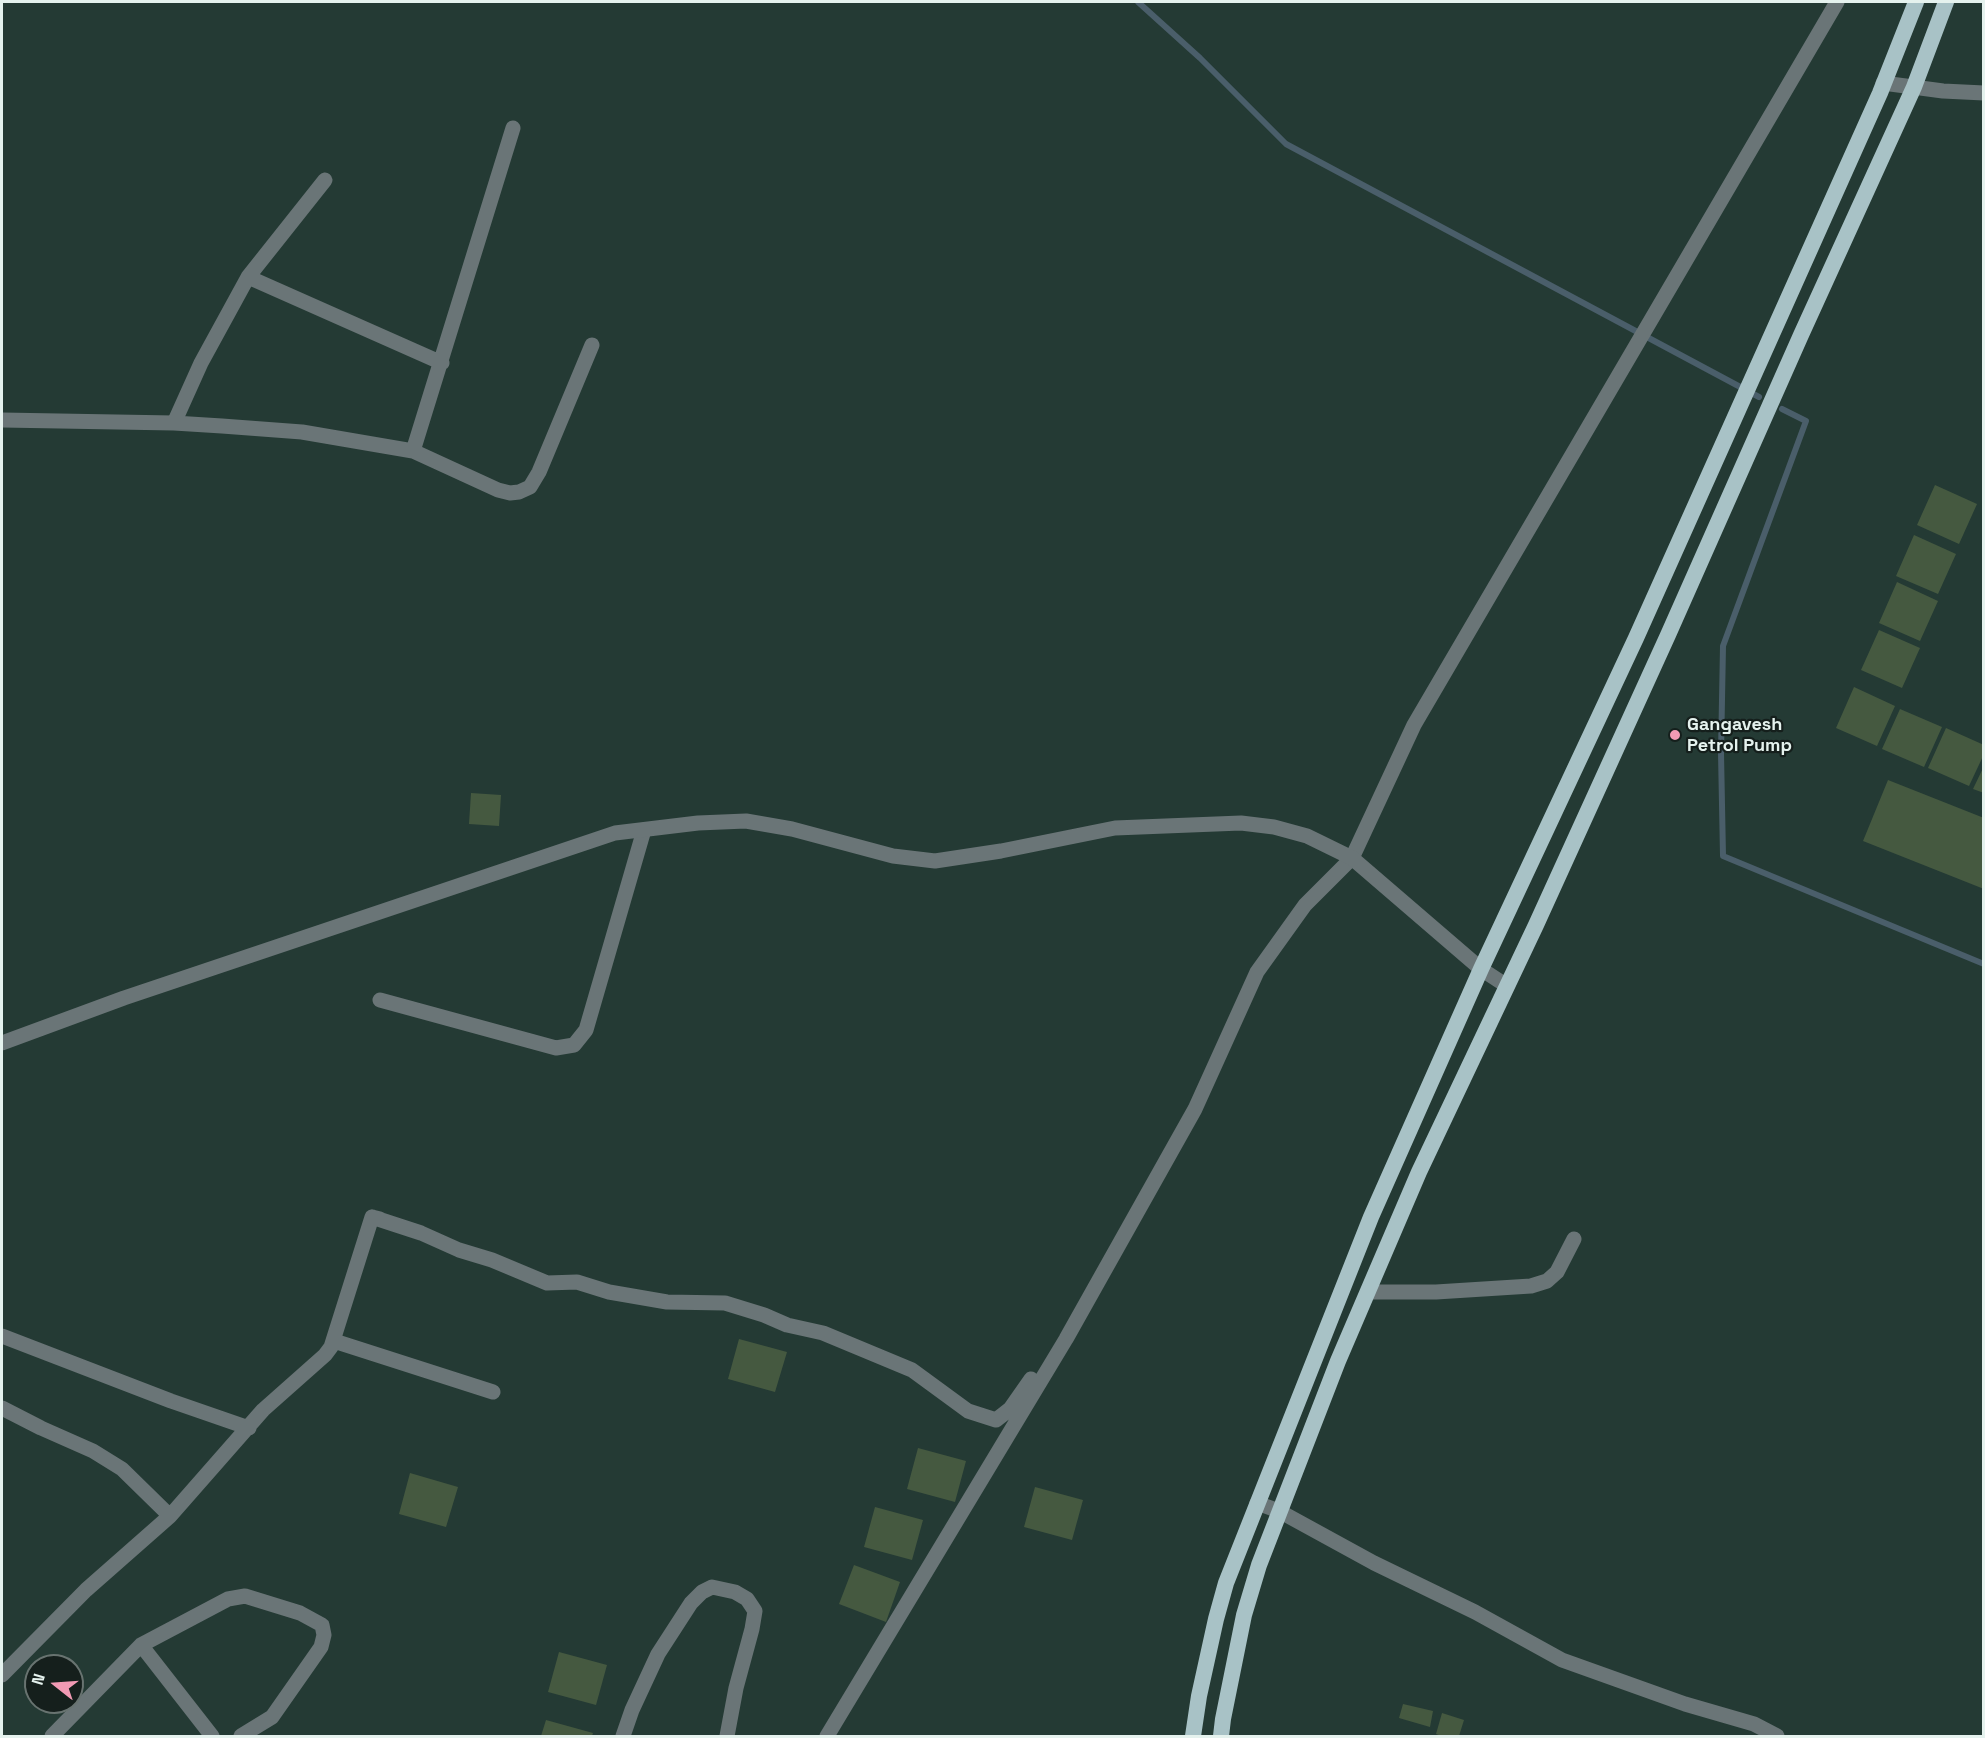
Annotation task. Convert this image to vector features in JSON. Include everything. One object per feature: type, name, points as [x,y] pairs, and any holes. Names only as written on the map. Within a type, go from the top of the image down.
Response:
[{"type":"highway","points":[[1193,1737],[1199,1696],[1226,1583],[1371,1217],[1481,969],[1636,638],[1883,83],[1916,2]]},
{"type":"highway","points":[[1221,1737],[1244,1615],[1259,1565],[1278,1511],[1368,1292],[1419,1172],[1668,635],[1914,87],[1946,2]]},
{"type":"street","points":[[827,1737],[1066,1339],[1195,1109],[1257,972],[1305,905],[1352,858],[1414,726],[1837,2]]},
{"type":"street","points":[[1883,83],[1983,93]]},
{"type":"street","points":[[413,451],[513,128]]},
{"type":"street","points":[[174,423],[201,363],[248,277],[325,180]]},
{"type":"street","points":[[248,277],[442,363]]},
{"type":"street","points":[[2,429],[2,420],[174,423],[302,432],[413,451],[498,490],[510,493],[519,492],[530,487],[539,472],[592,345]]},
{"type":"street","points":[[2,1043],[124,998],[615,834],[698,823],[746,821],[792,830],[893,856],[935,861],[1001,851],[1115,828],[1241,823],[1274,827],[1307,836],[1352,858],[1481,969],[1506,986]]},
{"type":"street","points":[[380,1000],[556,1048],[574,1045],[586,1030],[644,830]]},
{"type":"street","points":[[4,1669],[87,1590],[170,1516],[263,1410],[325,1354],[334,1341],[376,1218],[421,1233],[547,1283],[577,1282],[618,1294],[667,1302],[725,1303],[787,1325],[823,1334],[912,1370],[968,1411],[996,1420],[1010,1409],[1047,1355],[1066,1339]]},
{"type":"street","points":[[1368,1292],[1436,1292],[1531,1286],[1547,1281],[1557,1272],[1574,1239]]},
{"type":"street","points":[[2,1336],[171,1401],[249,1428]]},
{"type":"street","points":[[334,1341],[493,1392]]},
{"type":"street","points":[[2,1408],[93,1451],[122,1469],[170,1516]]},
{"type":"street","points":[[1257,1503],[1278,1511],[1374,1563],[1475,1612],[1562,1660],[1685,1704],[1754,1724],[1776,1737]]},
{"type":"street","points":[[623,1737],[632,1710],[658,1654],[691,1603],[702,1592],[712,1587],[735,1592],[747,1599],[754,1611],[753,1629],[736,1688],[727,1737]]},
{"type":"street","points":[[52,1737],[141,1645],[228,1599],[245,1596],[285,1608],[322,1625],[324,1635],[321,1647],[272,1717],[241,1737]]},
{"type":"street","points":[[141,1645],[212,1737]]},
{"type":"building","points":[[1935,485],[1977,504],[1959,544],[1917,525]]},
{"type":"building","points":[[1914,535],[1956,554],[1938,594],[1896,576]]},
{"type":"building","points":[[1897,582],[1938,601],[1920,641],[1879,623]]},
{"type":"building","points":[[1879,630],[1920,648],[1902,688],[1861,670]]},
{"type":"building","points":[[1854,687],[1895,706],[1877,746],[1836,728]]},
{"type":"building","points":[[1900,709],[1942,727],[1924,767],[1882,749]]},
{"type":"building","points":[[1946,728],[1984,745],[1984,754],[1969,786],[1928,768]]},
{"type":"building","points":[[1984,766],[1984,793],[1973,789]]},
{"type":"building","points":[[1888,780],[1984,818],[1984,889],[1863,841]]},
{"type":"building","points":[[471,793],[501,795],[499,826],[469,824]]},
{"type":"building","points":[[739,1339],[787,1352],[775,1392],[728,1379]]},
{"type":"building","points":[[918,1448],[966,1461],[955,1502],[907,1489]]},
{"type":"building","points":[[410,1473],[458,1487],[446,1527],[399,1514]]},
{"type":"building","points":[[1035,1487],[1083,1500],[1072,1540],[1024,1527]]},
{"type":"building","points":[[875,1507],[923,1520],[912,1560],[864,1547]]},
{"type":"building","points":[[854,1565],[900,1582],[886,1622],[839,1604]]},
{"type":"building","points":[[559,1652],[607,1665],[596,1705],[548,1692]]},
{"type":"building","points":[[1403,1704],[1433,1711],[1430,1727],[1399,1718]]},
{"type":"building","points":[[1442,1713],[1464,1720],[1459,1736],[1436,1734]]},
{"type":"building","points":[[546,1720],[593,1733],[592,1736],[541,1736]]},
{"type":"waterway","points":[[1138,2],[1200,58],[1286,144],[1759,397]]},
{"type":"waterway","points":[[1782,409],[1806,421],[1723,646],[1721,753],[1723,856],[1984,964]]},
{"type":"place","name":"Gangavesh Petrol Pump","points":[[1675,735]]}]
